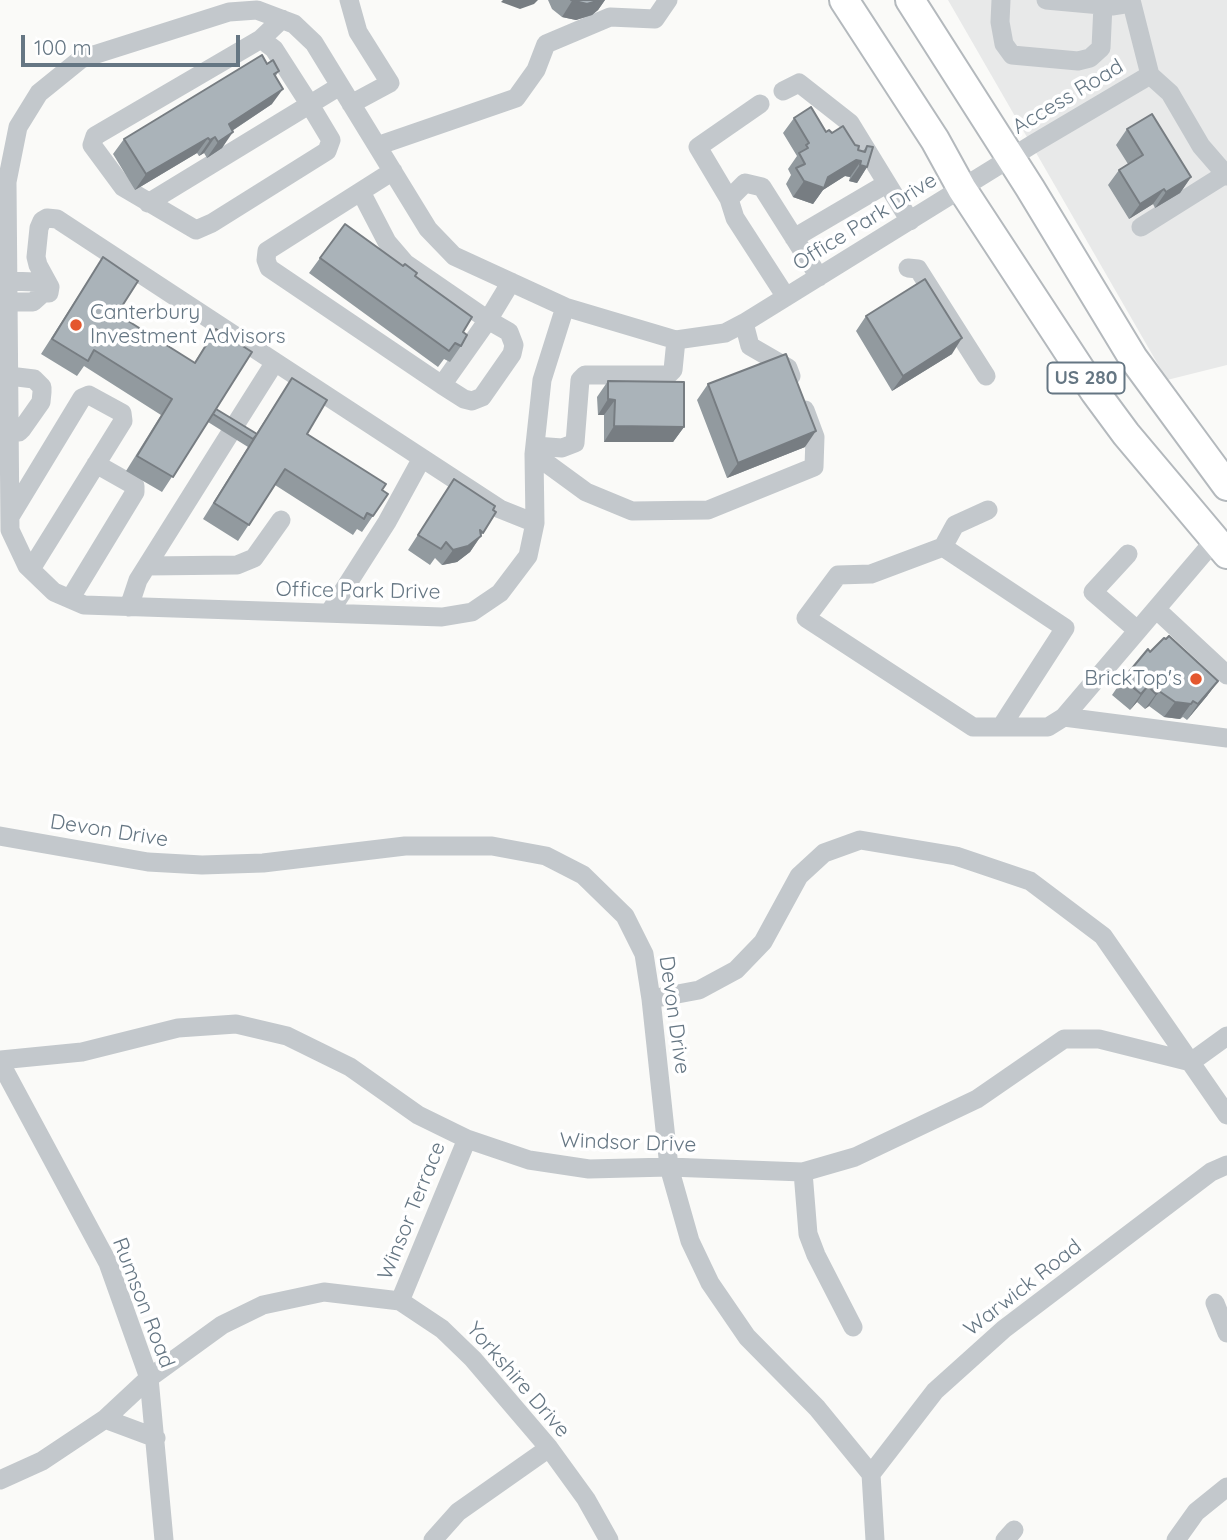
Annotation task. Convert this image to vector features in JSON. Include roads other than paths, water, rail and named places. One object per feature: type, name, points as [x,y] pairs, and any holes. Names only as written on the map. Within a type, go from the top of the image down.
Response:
[{"type":"highway","name":"US 280","points":[[844,0],[935,140],[962,188],[1096,392],[1126,434],[1221,547]]},
{"type":"highway","name":"US 280","points":[[910,0],[1030,188],[1133,358],[1227,486]]},
{"type":"street","points":[[349,0],[358,32],[390,83],[351,104]]},
{"type":"street","points":[[377,146],[516,97],[536,70],[546,44],[610,17],[655,19],[668,0]]},
{"type":"street","points":[[1001,0],[1000,22],[1004,44],[1012,55],[1078,61],[1090,58],[1101,48],[1103,5]]},
{"type":"street","points":[[1046,0],[1103,5],[1132,1],[1150,75],[1170,93],[1201,146],[1226,174],[1141,227]]},
{"type":"street","name":"Office Park Drive","points":[[565,307],[542,380],[535,450],[535,523],[528,556],[500,593],[472,612],[442,617],[85,605],[54,592],[31,569],[10,530],[7,182],[18,127],[38,93],[81,59],[229,12],[257,10],[294,24],[314,43],[428,229],[454,256],[565,307],[676,340],[725,333],[744,323],[1010,159]]},
{"type":"street","points":[[261,39],[274,49],[310,105],[331,141],[327,151],[212,223],[196,230],[123,187],[92,145],[95,136],[261,39],[282,19]]},
{"type":"street","name":"Access Road","points":[[1010,159],[1150,75]]},
{"type":"street","points":[[783,91],[799,83],[850,122],[910,221]]},
{"type":"street","points":[[148,203],[340,86]]},
{"type":"street","points":[[760,104],[698,147],[731,203],[735,218],[786,297]]},
{"type":"street","points":[[361,192],[387,242],[405,264],[509,332],[514,345],[512,354],[482,397],[472,401],[464,399],[269,268],[266,260],[268,251],[393,171]]},
{"type":"street","points":[[731,203],[745,183],[762,187],[818,277]]},
{"type":"street","points":[[794,238],[886,184]]},
{"type":"street","points":[[8,302],[33,302],[43,293],[49,293],[50,286],[36,257],[39,228],[42,220],[57,219],[499,509],[535,523]]},
{"type":"street","points":[[908,268],[918,269],[986,376]]},
{"type":"street","points":[[8,281],[36,282],[43,293]]},
{"type":"street","points":[[442,384],[488,320],[511,282]]},
{"type":"street","points":[[535,450],[586,492],[632,511],[708,510],[814,467],[815,437],[788,368],[750,346],[744,323]]},
{"type":"street","points":[[535,450],[562,448],[575,443],[580,380],[584,375],[668,375],[673,370],[676,340]]},
{"type":"street","points":[[130,607],[138,580],[146,566],[275,362]]},
{"type":"street","points":[[9,376],[34,379],[42,387],[41,402],[22,429],[19,432],[9,430]]},
{"type":"street","points":[[10,516],[82,398],[89,395],[122,413],[123,421],[31,569]]},
{"type":"street","points":[[329,613],[387,522],[422,458]]},
{"type":"street","points":[[71,599],[135,492],[135,486],[96,464]]},
{"type":"street","points":[[988,510],[955,525],[943,547],[871,574],[838,575],[806,618],[973,727],[1048,727],[1064,717],[1137,630],[1221,547]]},
{"type":"street","points":[[146,566],[237,565],[254,558],[281,520]]},
{"type":"street","points":[[943,547],[1065,628],[1000,727]]},
{"type":"street","points":[[1128,554],[1093,592],[1137,630]]},
{"type":"street","points":[[1156,610],[1227,675]]},
{"type":"street","points":[[1064,717],[1227,738]]},
{"type":"street","name":"Devon Drive","points":[[0,836],[148,862],[202,865],[263,863],[405,846],[492,846],[547,856],[583,875],[625,916],[644,954],[669,1167],[690,1241],[710,1283],[747,1337],[817,1408],[871,1474]]},
{"type":"street","points":[[651,999],[699,990],[736,970],[763,942],[799,876],[824,853],[860,839],[956,856],[1030,881],[1103,936],[1227,1115]]},
{"type":"street","name":"Windsor Drive","points":[[0,1061],[82,1052],[178,1028],[236,1024],[287,1036],[350,1067],[418,1115],[467,1139],[529,1160],[589,1168],[669,1167],[803,1172],[855,1157],[977,1099],[1064,1039],[1099,1039],[1191,1062]]},
{"type":"street","points":[[1191,1062],[1227,1036]]},
{"type":"street","name":"Rumson Road","points":[[0,1061],[108,1263],[149,1378],[164,1540]]},
{"type":"street","name":"Winsor Terrace","points":[[400,1301],[467,1139]]},
{"type":"street","name":"Warwick Road","points":[[871,1474],[935,1391],[1004,1329],[1211,1172],[1227,1165]]},
{"type":"street","points":[[803,1172],[808,1234],[853,1327]]},
{"type":"street","name":"Yorkshire Drive","points":[[0,1480],[42,1461],[105,1419],[149,1378],[222,1325],[263,1305],[324,1292],[400,1301],[442,1329],[473,1359],[549,1448],[586,1499],[609,1540]]},
{"type":"street","points":[[1215,1303],[1227,1333]]},
{"type":"street","points":[[105,1419],[156,1438]]},
{"type":"street","points":[[433,1540],[458,1512],[549,1448]]},
{"type":"street","points":[[871,1474],[875,1540]]},
{"type":"street","points":[[1176,1540],[1196,1512],[1227,1487]]},
{"type":"place","name":"Canterbury Investment Advisors","points":[[76,325]]},
{"type":"place","name":"BrickTop's","points":[[1196,679]]}]
